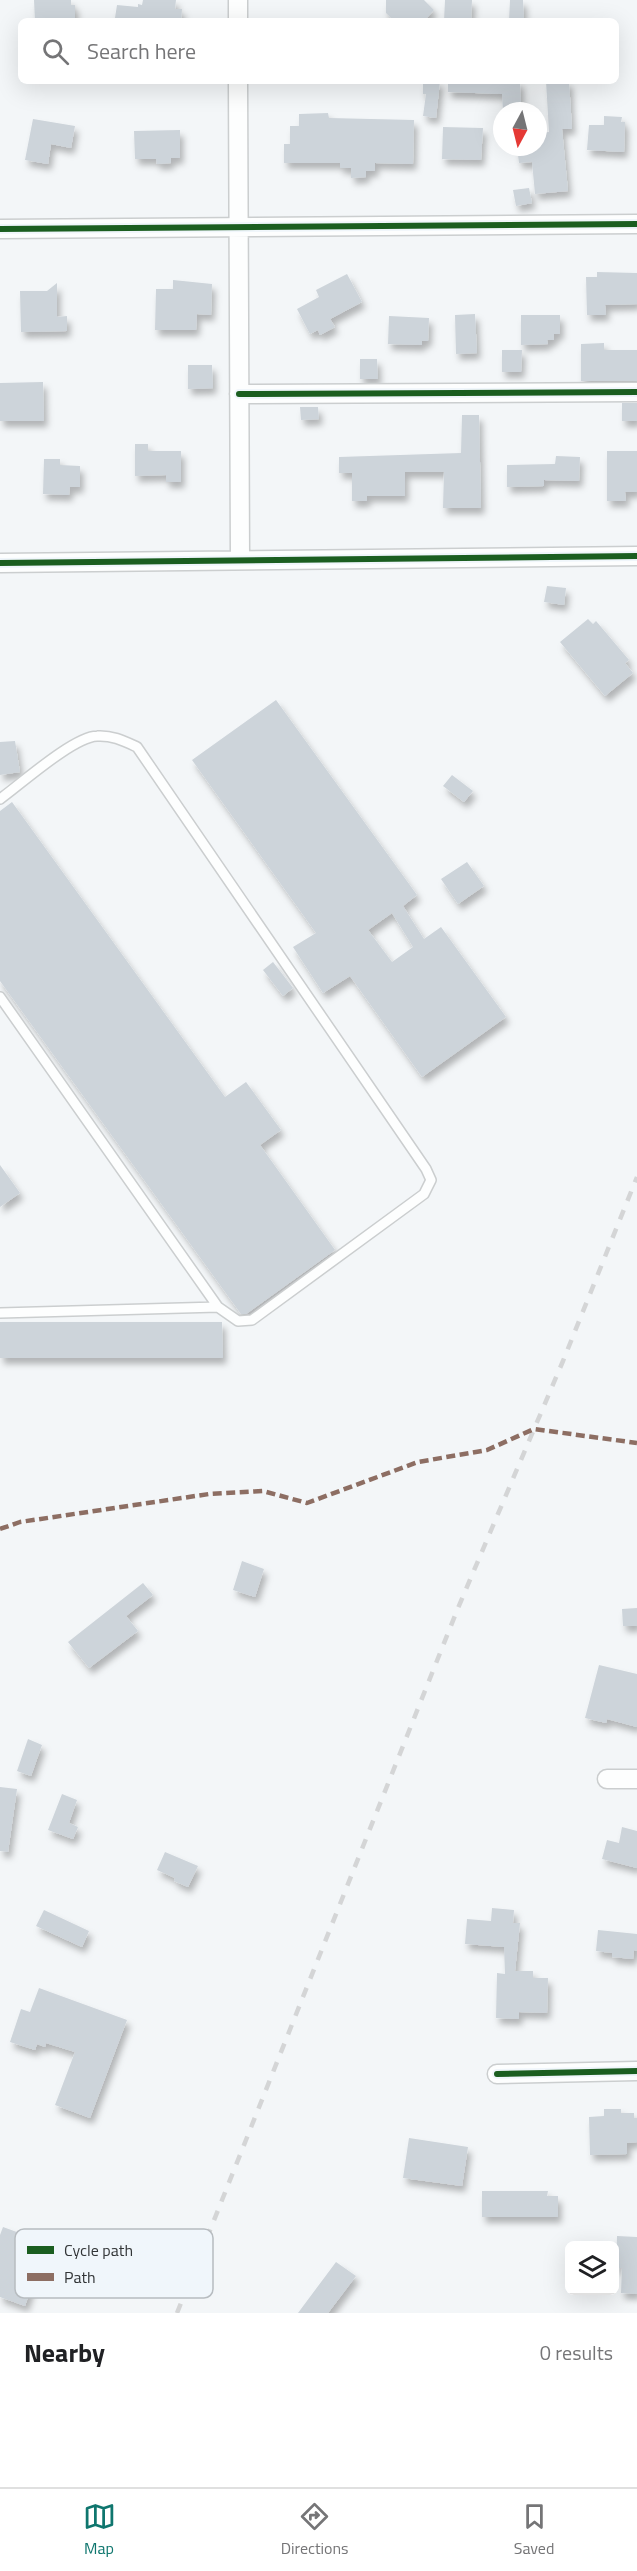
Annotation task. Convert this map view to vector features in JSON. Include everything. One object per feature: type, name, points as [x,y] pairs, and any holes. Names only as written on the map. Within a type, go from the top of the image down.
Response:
[{"type":"street","points":[[238,0],[238,18]]},
{"type":"street","points":[[238,84],[240,559]]},
{"type":"street","points":[[0,229],[637,224]]},
{"type":"street","points":[[239,394],[637,392]]},
{"type":"street","points":[[0,563],[637,556]]},
{"type":"street","points":[[607,1779],[637,1779]]},
{"type":"street","points":[[497,2074],[637,2071]]},
{"type":"lane","points":[[0,799],[79,741],[95,736],[114,737],[137,747],[426,1169],[431,1180],[424,1194],[252,1320],[238,1321],[218,1307],[0,997]]},
{"type":"lane","points":[[0,1313],[218,1307]]},
{"type":"building","points":[[34,0],[71,0],[71,5],[75,5],[75,18],[35,18]]},
{"type":"building","points":[[143,0],[176,0],[175,9],[182,9],[181,18],[115,18],[117,5],[138,7],[138,4],[142,5]]},
{"type":"building","points":[[386,0],[424,0],[434,10],[427,18],[391,18],[386,13]]},
{"type":"building","points":[[445,0],[472,0],[471,18],[444,18]]},
{"type":"building","points":[[510,0],[523,0],[524,18],[509,18]]},
{"type":"building","points":[[423,84],[440,84],[436,118],[423,116],[426,94],[423,94]]},
{"type":"building","points":[[448,84],[520,84],[521,102],[502,102],[502,94],[448,92]]},
{"type":"building","points":[[546,84],[569,84],[572,129],[562,129],[568,191],[535,194],[532,162],[519,163],[518,156],[547,156],[547,132],[549,132]]},
{"type":"building","points":[[328,113],[329,118],[414,120],[413,164],[375,163],[375,171],[366,171],[366,177],[351,178],[351,168],[340,168],[340,163],[284,163],[284,144],[290,144],[290,126],[299,126],[299,114]]},
{"type":"building","points":[[604,116],[622,117],[621,122],[625,122],[624,152],[587,150],[589,125],[604,125]]},
{"type":"building","points":[[33,119],[75,126],[71,148],[51,144],[48,164],[25,160]]},
{"type":"building","points":[[443,127],[483,128],[481,160],[442,159]]},
{"type":"building","points":[[180,130],[180,158],[171,158],[171,163],[157,164],[156,159],[135,159],[134,131]]},
{"type":"building","points":[[529,188],[532,203],[516,206],[513,190]]},
{"type":"building","points":[[597,272],[637,273],[637,304],[605,305],[606,315],[587,315],[586,277],[597,277]]},
{"type":"building","points":[[347,274],[362,302],[330,319],[335,327],[320,335],[318,330],[310,334],[297,309],[319,297],[316,290]]},
{"type":"building","points":[[173,280],[212,284],[211,315],[197,314],[196,330],[155,330],[156,289],[173,289]]},
{"type":"building","points":[[57,283],[57,317],[67,316],[67,331],[21,332],[20,291],[47,291]]},
{"type":"building","points":[[475,314],[477,353],[456,354],[455,315]]},
{"type":"building","points":[[521,315],[560,315],[560,334],[554,334],[554,340],[547,340],[548,344],[521,345]]},
{"type":"building","points":[[389,316],[429,318],[428,341],[422,341],[422,345],[388,344]]},
{"type":"building","points":[[604,343],[604,350],[637,350],[637,381],[581,381],[581,344]]},
{"type":"building","points":[[502,350],[522,350],[521,372],[502,372]]},
{"type":"building","points":[[360,359],[377,359],[378,379],[360,379]]},
{"type":"building","points":[[188,365],[212,365],[213,388],[188,389]]},
{"type":"building","points":[[43,382],[44,421],[0,421],[0,383]]},
{"type":"building","points":[[622,403],[637,403],[637,421],[622,421]]},
{"type":"building","points":[[300,407],[318,407],[319,419],[301,420]]},
{"type":"building","points":[[462,415],[479,415],[481,508],[443,508],[444,472],[405,472],[405,496],[367,496],[367,501],[352,501],[352,473],[339,473],[339,457],[461,453]]},
{"type":"building","points":[[135,444],[148,444],[148,451],[181,451],[181,482],[166,482],[166,475],[135,476]]},
{"type":"building","points":[[607,451],[637,451],[637,492],[625,492],[626,501],[607,501]]},
{"type":"building","points":[[556,456],[580,457],[579,481],[544,480],[544,486],[507,487],[507,465],[555,464]]},
{"type":"building","points":[[44,459],[60,459],[60,465],[80,466],[80,487],[70,487],[69,495],[43,494]]},
{"type":"building","points":[[547,586],[566,588],[564,605],[544,602]]},
{"type":"building","points":[[588,619],[593,624],[596,621],[629,660],[625,663],[633,673],[605,696],[560,642]]},
{"type":"building","points":[[276,700],[417,895],[403,906],[424,939],[441,927],[506,1017],[422,1077],[350,976],[323,993],[293,947],[316,933],[192,760]],"holes":[[[392,913],[413,947],[392,962],[368,930]]]},
{"type":"building","points":[[15,741],[20,772],[0,775],[0,742]]},
{"type":"building","points":[[452,775],[473,791],[464,802],[443,786]]},
{"type":"building","points":[[12,802],[225,1097],[246,1082],[281,1130],[260,1145],[335,1250],[246,1314],[241,1314],[0,981],[0,811]]},
{"type":"building","points":[[467,862],[484,886],[458,904],[441,879]]},
{"type":"building","points":[[273,962],[293,988],[283,996],[263,970]]},
{"type":"building","points":[[0,1165],[20,1193],[0,1207]]},
{"type":"building","points":[[0,1322],[222,1322],[223,1358],[0,1358]]},
{"type":"building","points":[[242,1561],[264,1569],[255,1597],[233,1590]]},
{"type":"building","points":[[143,1583],[153,1595],[126,1616],[138,1631],[89,1668],[68,1642]]},
{"type":"building","points":[[637,1608],[637,1626],[623,1626],[622,1609]]},
{"type":"building","points":[[599,1665],[637,1674],[637,1727],[607,1719],[606,1723],[585,1718]]},
{"type":"building","points":[[28,1739],[42,1745],[31,1776],[17,1771]]},
{"type":"building","points":[[0,1787],[17,1789],[8,1852],[0,1851]]},
{"type":"building","points":[[62,1794],[77,1800],[69,1823],[78,1827],[73,1839],[48,1830]]},
{"type":"building","points":[[622,1827],[637,1831],[637,1868],[602,1859],[607,1840],[619,1843]]},
{"type":"building","points":[[165,1852],[198,1866],[188,1887],[157,1870]]},
{"type":"building","points":[[492,1908],[514,1910],[513,1923],[520,1923],[515,1971],[533,1971],[533,1978],[548,1978],[547,2013],[519,2012],[519,2019],[496,2018],[497,1973],[505,1974],[504,1947],[465,1944],[467,1919],[491,1921]]},
{"type":"building","points":[[44,1910],[89,1931],[82,1947],[36,1926]]},
{"type":"building","points":[[598,1930],[637,1934],[637,1951],[634,1950],[633,1959],[612,1957],[612,1953],[596,1951]]},
{"type":"building","points":[[39,1988],[127,2020],[90,2118],[55,2105],[75,2052],[46,2043],[45,2047],[37,2044],[35,2050],[10,2042],[21,2009],[30,2012]]},
{"type":"building","points":[[604,2109],[621,2109],[621,2113],[634,2113],[634,2118],[637,2118],[637,2142],[627,2143],[627,2154],[590,2155],[589,2117],[604,2116]]},
{"type":"building","points":[[409,2138],[468,2147],[462,2186],[403,2178]]},
{"type":"building","points":[[482,2191],[548,2191],[547,2196],[558,2196],[558,2217],[482,2217]]},
{"type":"building","points":[[3,2227],[15,2231],[15,2298],[28,2298],[25,2306],[0,2297],[0,2235]]},
{"type":"building","points":[[617,2236],[637,2237],[637,2294],[621,2293],[622,2268],[619,2268],[619,2241],[617,2241]]},
{"type":"building","points":[[336,2262],[356,2276],[328,2313],[298,2313]]},
{"type":"railway","points":[[210,2229],[458,1608],[563,1361],[637,1177]]},
{"type":"railway","points":[[177,2313],[183,2298]]},
{"type":"marked path","points":[[0,1529],[20,1522],[209,1494],[263,1491],[307,1503],[418,1462],[487,1450],[534,1429],[637,1443]]},
{"type":"cycle path","points":[[0,229],[637,224]]},
{"type":"cycle path","points":[[239,394],[637,392]]},
{"type":"cycle path","points":[[0,563],[637,556]]},
{"type":"cycle path","points":[[497,2074],[637,2071]]}]
